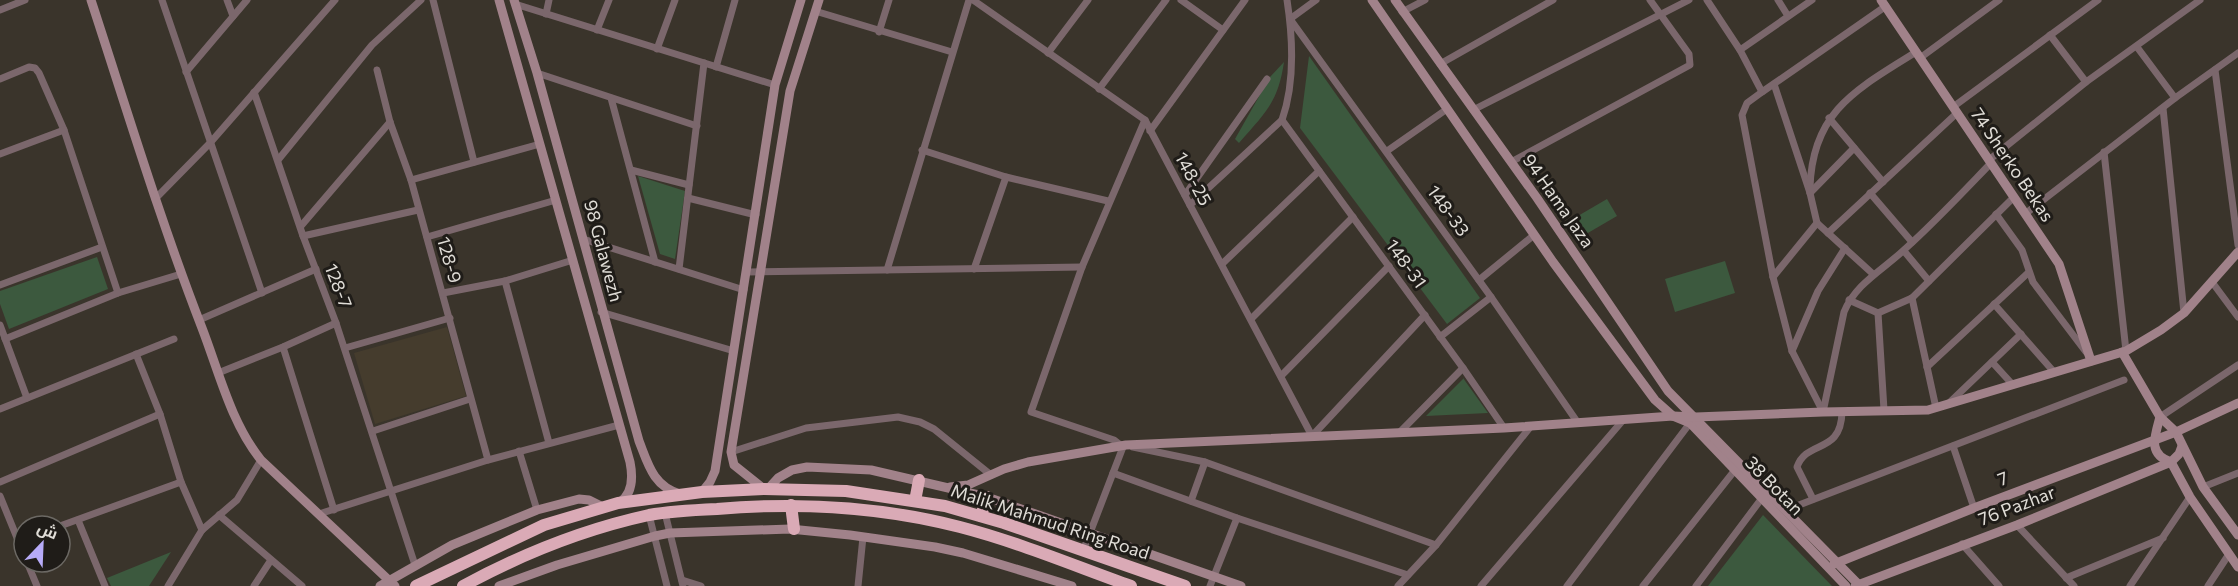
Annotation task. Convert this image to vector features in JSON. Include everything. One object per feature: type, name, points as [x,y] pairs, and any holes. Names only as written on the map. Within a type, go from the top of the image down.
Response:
[{"type":"highway","points":[[915,501],[919,480]]},
{"type":"highway","name":"Malik Mahmud Ring Road","points":[[416,586],[544,525],[603,507],[702,492],[766,489],[846,491],[965,511],[1185,586]]},
{"type":"highway","points":[[984,534],[987,497]]},
{"type":"highway","name":"Malik Mahmud Ring Road","points":[[463,586],[483,581],[556,543],[615,524],[665,513],[766,505],[844,506],[961,527],[1131,586]]},
{"type":"highway","points":[[791,505],[794,529]]},
{"type":"highway","points":[[961,527],[965,520],[965,511]]},
{"type":"street","points":[[0,10],[17,1],[25,0]]},
{"type":"street","points":[[91,0],[181,274],[248,443],[261,460],[392,583]]},
{"type":"street","points":[[162,0],[262,293]]},
{"type":"street","points":[[227,0],[233,16]]},
{"type":"street","points":[[186,72],[247,0]]},
{"type":"street","points":[[155,199],[210,143],[335,0]]},
{"type":"street","points":[[278,160],[372,45],[421,0]]},
{"type":"street","points":[[433,0],[474,162]]},
{"type":"street","name":"98 Galawezh","points":[[499,0],[630,462],[631,478],[628,494],[618,503]]},
{"type":"street","points":[[546,14],[549,0]]},
{"type":"street","points":[[597,30],[609,0]]},
{"type":"street","points":[[657,49],[675,0]]},
{"type":"street","points":[[716,67],[735,0]]},
{"type":"street","points":[[702,492],[715,471],[775,86],[801,0]]},
{"type":"street","points":[[819,0],[790,91],[731,452],[734,465],[766,489],[778,478],[792,470],[807,467],[871,470],[950,487],[987,497],[1241,586]]},
{"type":"street","points":[[879,32],[889,0]]},
{"type":"street","points":[[886,270],[969,0]]},
{"type":"street","name":"148-25","points":[[973,0],[1144,120],[1312,436]]},
{"type":"street","points":[[1048,53],[1088,0]]},
{"type":"street","points":[[1100,88],[1166,0]]},
{"type":"street","points":[[1181,0],[1223,30]]},
{"type":"street","points":[[1150,131],[1245,0]]},
{"type":"street","points":[[1190,205],[1282,120],[1286,109],[1291,68],[1290,19],[1287,0]]},
{"type":"street","points":[[1290,19],[1316,0]]},
{"type":"street","points":[[1372,0],[1534,235],[1655,400],[1673,416]]},
{"type":"street","name":"94 Hama Jaza","points":[[1395,0],[1511,162],[1668,391],[1693,420]]},
{"type":"street","points":[[1402,12],[1425,0]]},
{"type":"street","points":[[1440,64],[1541,3],[1553,0]]},
{"type":"street","points":[[1511,162],[1687,68],[1691,63],[1689,54],[1650,0]]},
{"type":"street","points":[[1473,110],[1689,0]]},
{"type":"street","points":[[1707,0],[1740,50],[1762,92]]},
{"type":"street","points":[[1778,0],[1788,16]]},
{"type":"street","points":[[1740,50],[1812,0]]},
{"type":"street","points":[[1810,193],[1810,165],[1818,142],[1829,118],[1843,101],[1918,55],[1999,0]]},
{"type":"street","points":[[1828,233],[1955,110],[2098,0]]},
{"type":"street","points":[[1823,412],[1844,312],[1849,300],[1873,274],[1904,251],[1990,162],[2086,82],[2200,0]]},
{"type":"street","points":[[515,2],[546,14],[775,86]]},
{"type":"street","name":"98 Galawezh","points":[[515,2],[567,179],[601,312],[639,441],[652,474],[662,485],[682,495]]},
{"type":"street","points":[[1823,412],[1792,351],[1773,277],[1742,115],[1745,107],[1762,92],[1883,2]]},
{"type":"street","name":"74 Sherko Bekas","points":[[1883,2],[2059,264],[2090,358]]},
{"type":"street","points":[[815,11],[952,52]]},
{"type":"street","name":"148-33","points":[[1290,19],[1479,280],[1578,423]]},
{"type":"street","points":[[2050,35],[2086,82]]},
{"type":"street","points":[[2137,47],[2175,98]]},
{"type":"street","points":[[2025,214],[2175,98],[2238,53]]},
{"type":"street","points":[[679,269],[704,63]]},
{"type":"street","points":[[0,79],[28,67],[35,68],[39,73],[64,130],[118,294]]},
{"type":"street","name":"128-9","points":[[377,69],[390,122],[411,180],[488,460]]},
{"type":"street","points":[[2215,70],[2238,245]]},
{"type":"street","points":[[537,73],[697,126]]},
{"type":"street","points":[[1185,195],[1267,79]]},
{"type":"street","points":[[1774,84],[1810,193],[1817,223],[1873,274]]},
{"type":"street","name":"128-7","points":[[254,92],[303,236],[345,348],[415,565]]},
{"type":"street","points":[[611,98],[655,262]]},
{"type":"street","points":[[2163,108],[2184,312]]},
{"type":"street","points":[[1387,151],[1447,109]]},
{"type":"street","points":[[1829,118],[1882,182]]},
{"type":"street","points":[[1144,120],[1082,267],[1031,412],[1114,440],[1125,446],[1205,462],[1436,545]]},
{"type":"street","name":"148-31","points":[[1282,120],[1425,315],[1504,428]]},
{"type":"street","points":[[301,226],[390,122]]},
{"type":"street","points":[[0,154],[64,130]]},
{"type":"street","points":[[411,180],[540,144]]},
{"type":"street","points":[[1810,193],[1854,148]]},
{"type":"street","points":[[922,150],[1006,177],[1108,201]]},
{"type":"street","points":[[2104,152],[2124,351],[2160,417],[2176,432],[2203,487],[2238,535]]},
{"type":"street","points":[[631,170],[689,185]]},
{"type":"street","points":[[1222,264],[1320,171]]},
{"type":"street","points":[[550,180],[557,175],[567,179]]},
{"type":"street","points":[[974,269],[1006,177]]},
{"type":"street","points":[[1870,193],[1912,242]]},
{"type":"street","points":[[1849,300],[1878,313],[1912,298],[2014,197]]},
{"type":"street","points":[[688,198],[756,215]]},
{"type":"street","points":[[427,237],[556,200]]},
{"type":"street","points":[[303,236],[418,210]]},
{"type":"street","points":[[1996,214],[2022,250],[2033,282],[2090,358]]},
{"type":"street","points":[[1251,319],[1353,217]]},
{"type":"street","points":[[1773,277],[1817,223]]},
{"type":"street","points":[[1479,280],[1534,235]]},
{"type":"street","points":[[583,239],[744,290]]},
{"type":"street","points":[[0,285],[102,247]]},
{"type":"street","points":[[1792,351],[1818,291],[1845,248]]},
{"type":"street","points":[[1904,251],[1929,281]]},
{"type":"street","points":[[950,487],[968,485],[1028,462],[1125,446],[1504,428],[1673,416],[1693,420],[1842,411],[1928,410],[2054,372],[2090,358],[2124,351],[2161,330],[2184,312],[2238,252]]},
{"type":"street","points":[[443,293],[505,280],[573,260]]},
{"type":"street","points":[[1281,376],[1389,266]]},
{"type":"street","points":[[747,272],[1082,267]]},
{"type":"street","points":[[199,320],[316,269]]},
{"type":"street","points":[[1927,367],[2030,272]]},
{"type":"street","points":[[5,339],[118,294],[181,274]]},
{"type":"street","points":[[505,280],[549,443]]},
{"type":"street","points":[[2212,282],[2238,317]]},
{"type":"street","points":[[1440,337],[1491,297]]},
{"type":"street","points":[[1912,298],[1936,408]]},
{"type":"street","points":[[1994,304],[2054,372]]},
{"type":"street","points":[[601,312],[734,351]]},
{"type":"street","points":[[1878,313],[1884,410]]},
{"type":"street","points":[[1312,436],[1425,315]]},
{"type":"street","points":[[345,348],[450,318]]},
{"type":"street","points":[[591,324],[598,327],[604,322]]},
{"type":"street","points":[[218,372],[283,347],[336,323]]},
{"type":"street","points":[[0,326],[27,398]]},
{"type":"street","points":[[1947,405],[2021,334]]},
{"type":"street","points":[[0,409],[174,339]]},
{"type":"street","points":[[283,347],[334,510]]},
{"type":"street","points":[[136,354],[160,414],[181,482],[202,530]]},
{"type":"street","points":[[1992,362],[2013,385]]},
{"type":"street","points":[[2238,365],[2160,417],[2154,439],[2158,454],[2171,462],[2190,497],[2238,567]]},
{"type":"street","points":[[1399,433],[1463,368]]},
{"type":"street","points":[[1786,510],[2124,380]]},
{"type":"street","points":[[373,431],[470,399]]},
{"type":"street","name":"7","points":[[1834,565],[1974,508],[2176,432],[2238,403]]},
{"type":"street","points":[[1813,499],[1797,467],[1803,457],[1834,438],[1842,426],[1842,411]]},
{"type":"street","points":[[0,482],[160,414]]},
{"type":"street","points":[[731,452],[806,428],[898,417],[920,422],[934,429],[991,475]]},
{"type":"street","points":[[1481,586],[1624,419]]},
{"type":"street","points":[[1567,586],[1693,420]]},
{"type":"street","name":"38 Botan","points":[[1693,420],[1762,498],[1858,586]]},
{"type":"street","name":"38 Botan","points":[[1693,420],[1786,510],[1834,565],[1846,586]]},
{"type":"street","points":[[320,514],[488,460],[619,425]]},
{"type":"street","points":[[1398,586],[1436,545],[1531,426]]},
{"type":"street","points":[[1083,551],[1125,446]]},
{"type":"street","points":[[1953,446],[1974,508]]},
{"type":"street","points":[[2171,462],[2180,454],[2182,446]]},
{"type":"street","points":[[519,451],[537,510]]},
{"type":"street","points":[[168,586],[202,530],[237,500],[261,460]]},
{"type":"street","points":[[1191,501],[1205,462]]},
{"type":"street","name":"76 Pazhar","points":[[1858,586],[1962,544],[2018,525],[2171,462]]},
{"type":"street","points":[[1644,586],[1735,470]]},
{"type":"street","points":[[1113,473],[1408,575]]},
{"type":"street","points":[[2203,487],[2238,473]]},
{"type":"street","points":[[72,522],[181,482]]},
{"type":"street","points":[[0,496],[12,521]]},
{"type":"street","points":[[2130,586],[2190,497]]},
{"type":"street","points":[[1696,586],[1762,498]]},
{"type":"street","points":[[380,586],[392,583],[415,565],[498,525],[537,510],[579,499],[589,500],[603,507]]},
{"type":"street","points":[[665,513],[683,583],[701,586]]},
{"type":"street","points":[[219,515],[302,586]]},
{"type":"street","points":[[650,515],[667,586]]},
{"type":"street","points":[[1210,586],[1238,518]]},
{"type":"street","points":[[78,520],[105,586]]},
{"type":"street","points":[[2018,525],[2074,586]]},
{"type":"street","points":[[499,586],[557,566],[670,533],[794,529],[935,547],[963,553],[1053,583],[1072,586]]},
{"type":"street","points":[[858,586],[863,537]]},
{"type":"street","points":[[2066,578],[2163,538]]},
{"type":"street","points":[[1962,544],[1999,586]]},
{"type":"street","points":[[2208,586],[2229,554]]},
{"type":"street","points":[[254,586],[271,560]]},
{"type":"shaded area","points":[[447,327],[466,396],[375,424],[354,353]]},
{"type":"green space","points":[[1309,56],[1480,298],[1447,324],[1300,128]]},
{"type":"green space","points":[[1284,62],[1278,88],[1269,107],[1239,143],[1235,139],[1270,77]]},
{"type":"green space","points":[[638,176],[685,191],[675,259],[660,254]]},
{"type":"green space","points":[[1607,199],[1617,216],[1581,237],[1571,220]]},
{"type":"green space","points":[[97,257],[108,289],[9,329],[0,304],[0,291]]},
{"type":"green space","points":[[1725,261],[1735,293],[1675,312],[1665,279]]},
{"type":"green space","points":[[1463,379],[1488,413],[1426,416]]},
{"type":"green space","points":[[1763,515],[1832,586],[1708,586]]},
{"type":"green space","points":[[171,552],[149,586],[111,586],[107,578]]}]
